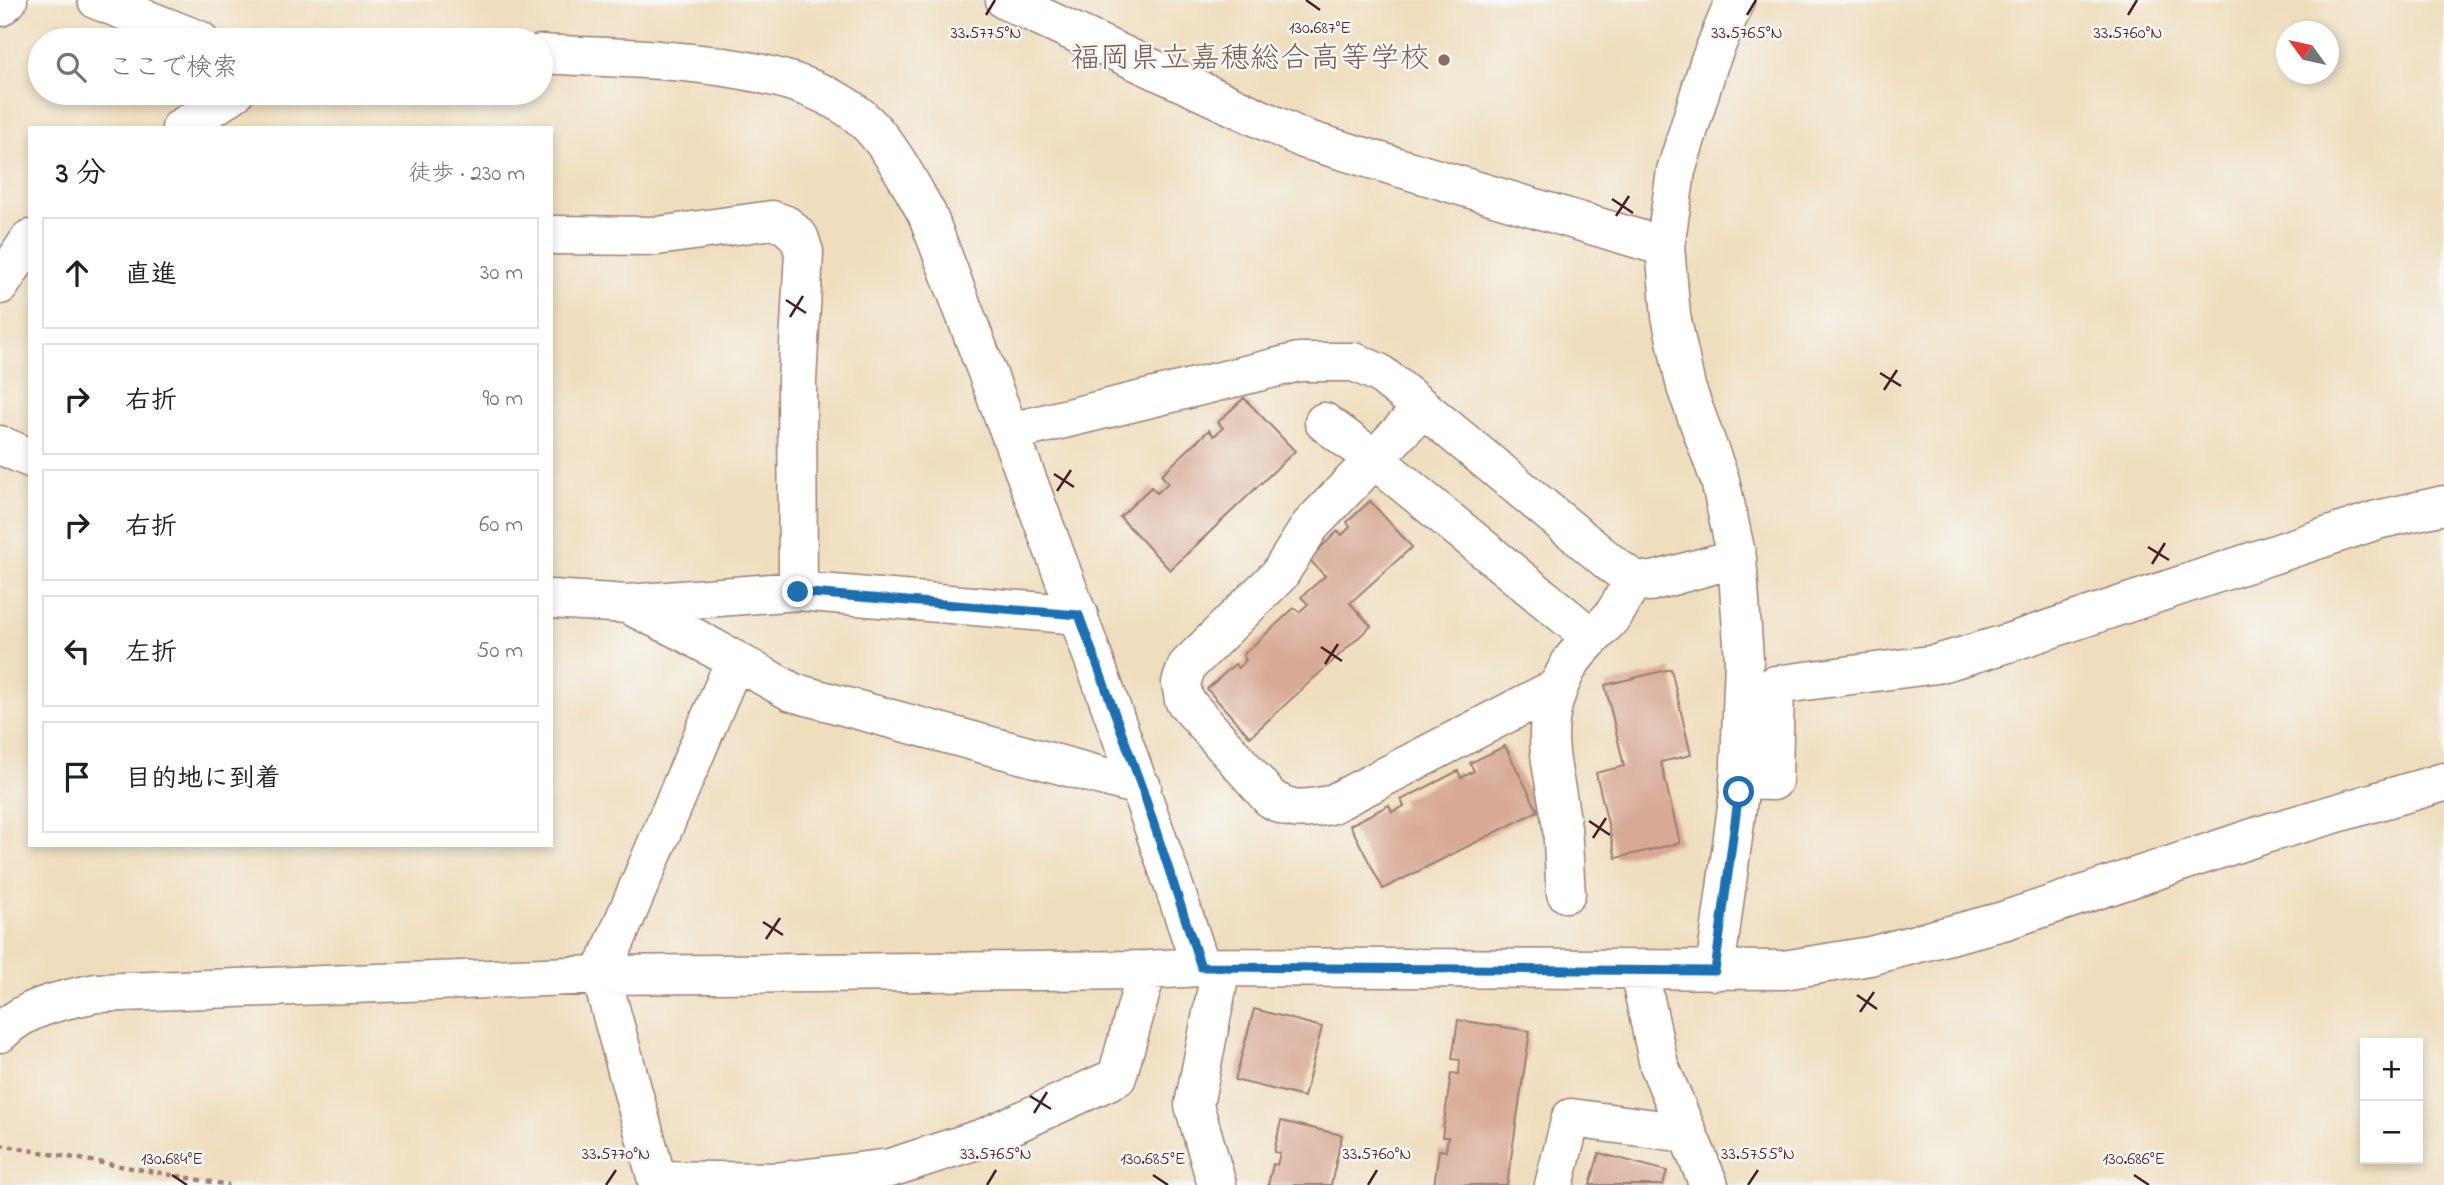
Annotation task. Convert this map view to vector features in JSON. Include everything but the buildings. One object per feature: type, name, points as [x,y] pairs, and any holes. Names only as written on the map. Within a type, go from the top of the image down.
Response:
[{"type":"street","points":[[0,7],[8,0]]},
{"type":"street","points":[[97,0],[168,28]]},
{"type":"street","points":[[1005,0],[1304,139],[1665,247]]},
{"type":"street","points":[[1715,971],[1740,780],[1744,659],[1737,558],[1720,480],[1686,387],[1671,316],[1665,247],[1676,171],[1709,63],[1735,0]]},
{"type":"street","points":[[553,55],[706,65],[779,77],[827,94],[868,124],[900,165],[928,214],[1211,967],[1194,1105],[1217,1185]]},
{"type":"street","points":[[191,125],[218,105]]},
{"type":"street","points":[[553,235],[657,236],[772,220],[786,225],[799,237],[804,252],[804,275],[797,382],[798,592]]},
{"type":"street","points":[[0,285],[28,242]]},
{"type":"street","points":[[1010,432],[1299,362],[1354,362],[1379,373],[1633,579],[1650,582],[1737,558]]},
{"type":"street","points":[[1423,408],[1310,526],[1279,575],[1187,666],[1181,683],[1184,700],[1269,798],[1285,808],[1308,808],[1330,805],[1558,687]]},
{"type":"street","points":[[1324,422],[1374,459],[1591,637]]},
{"type":"street","points":[[0,445],[28,456]]},
{"type":"street","points":[[1740,780],[1773,781],[1775,685],[1937,664],[2377,520],[2444,505]]},
{"type":"street","points":[[1566,893],[1562,828],[1549,750],[1548,719],[1558,687],[1571,661],[1610,620],[1633,579]]},
{"type":"street","points":[[553,599],[627,604],[798,592],[1079,615]]},
{"type":"street","points":[[627,604],[792,692],[1142,788]]},
{"type":"street","points":[[736,660],[601,975],[657,1180],[775,1182],[890,1168],[986,1137],[1117,1077],[1147,970]]},
{"type":"street","points":[[0,1033],[33,1010],[65,999],[96,993],[601,975],[1147,970],[1211,967],[1784,970],[1870,956],[2003,920],[2265,834],[2444,782]]},
{"type":"street","points":[[1639,971],[1659,1065],[1709,1185]]},
{"type":"street","points":[[1554,1185],[1571,1118],[1686,1133]]},
{"type":"path","points":[[0,1144],[229,1185]]},
{"type":"place","name":"福岡県立嘉穂総合高等学校","points":[[1444,60]]},
{"type":"route","points":[[798,592],[1079,615],[1142,788],[1201,967],[1715,971],[1739,792]]}]
